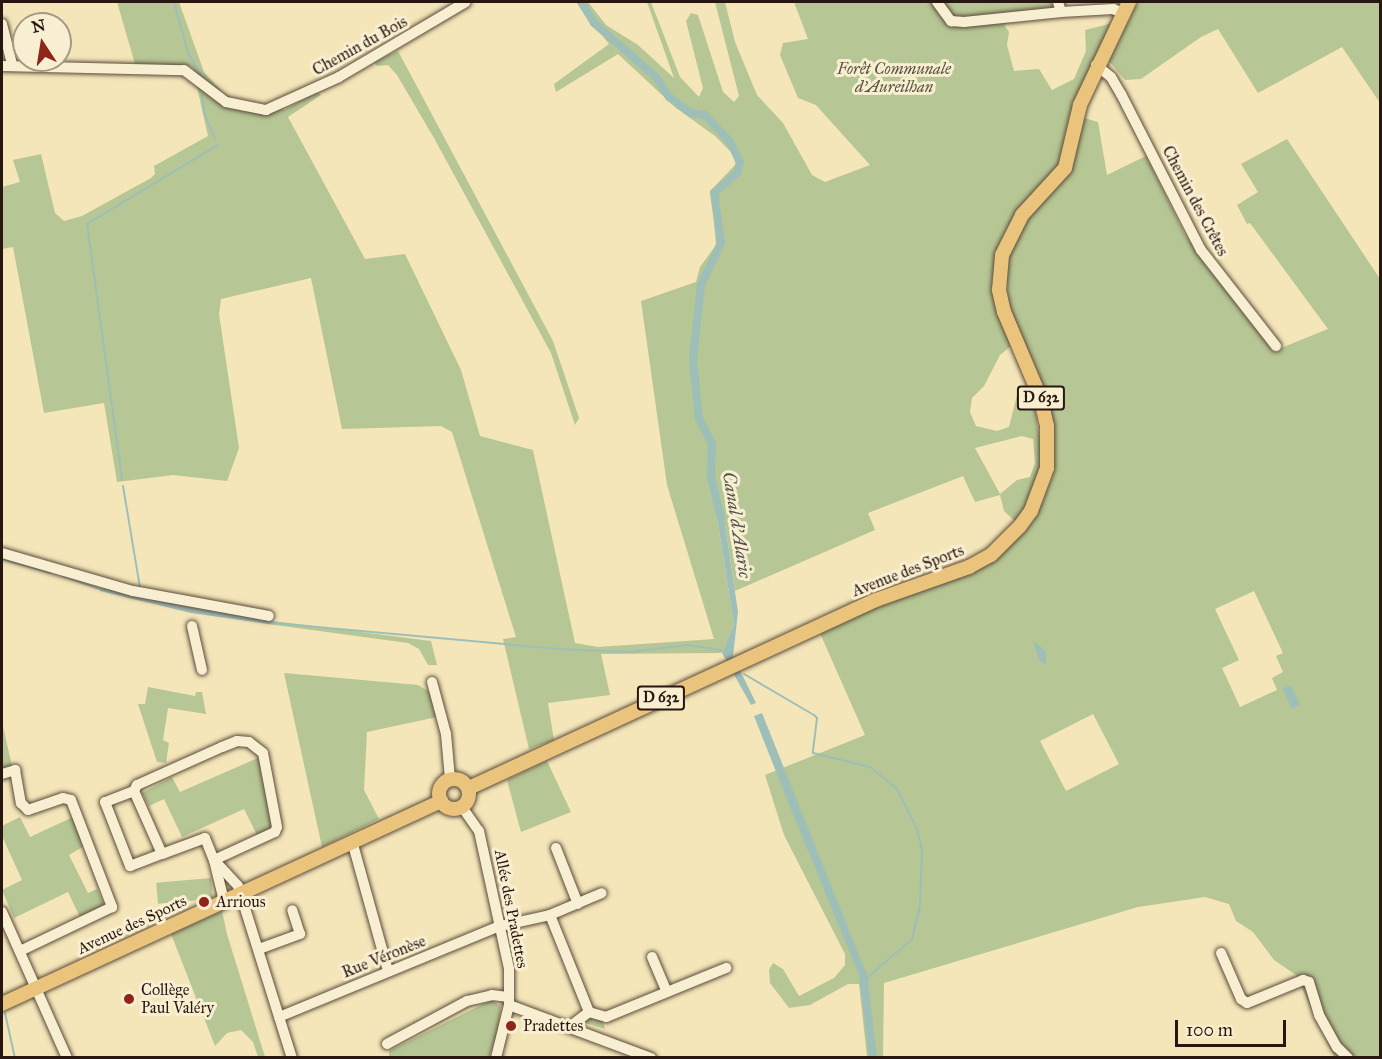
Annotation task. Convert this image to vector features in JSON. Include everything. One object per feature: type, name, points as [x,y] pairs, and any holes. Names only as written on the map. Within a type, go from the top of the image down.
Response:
[{"type":"main road","name":"D 632","points":[[1096,64],[1126,7]]},
{"type":"main road","name":"Avenue des Sports","points":[[469,788],[876,600],[969,567],[1007,542],[1031,511],[1047,468],[1047,426],[1041,399],[1004,312],[999,290],[1002,255],[1022,214],[1065,168],[1084,94],[1096,64]]},
{"type":"main road","points":[[450,778],[463,781],[469,788],[470,796],[462,807],[452,809],[441,801],[440,788],[450,778]]},
{"type":"main road","name":"Avenue des Sports","points":[[2,1004],[441,801]]},
{"type":"street","name":"Chemin du Bois","points":[[7,65],[183,70],[226,102],[266,110],[339,77],[466,2]]},
{"type":"street","points":[[937,2],[951,21],[964,22],[1059,7],[1113,9],[1126,7]]},
{"type":"street","points":[[2,24],[7,65]]},
{"type":"street","name":"Chemin des Crêtes","points":[[1096,64],[1112,78],[1201,250],[1276,346]]},
{"type":"street","points":[[2,553],[133,591],[268,616]]},
{"type":"street","points":[[192,626],[202,670]]},
{"type":"street","points":[[432,682],[446,734],[450,778]]},
{"type":"street","points":[[214,860],[275,832],[277,827],[263,753],[249,742],[237,741],[222,747],[137,785],[134,791],[105,802],[130,866],[205,838],[214,860],[224,901]]},
{"type":"street","points":[[2,774],[15,770],[21,803],[28,810],[63,798],[71,800],[112,907],[20,951]]},
{"type":"street","points":[[134,791],[162,854]]},
{"type":"street","name":"Allée des Pradettes","points":[[462,807],[479,831],[509,969],[509,1001],[496,1058]]},
{"type":"street","points":[[352,841],[388,971]]},
{"type":"street","points":[[556,848],[578,904]]},
{"type":"street","points":[[214,860],[241,892],[292,1058]]},
{"type":"street","name":"Rue Véronèse","points":[[279,1017],[501,927],[550,915],[602,893]]},
{"type":"street","points":[[259,949],[300,934],[292,910]]},
{"type":"street","points":[[2,912],[67,1058]]},
{"type":"street","points":[[550,915],[589,1012]]},
{"type":"street","points":[[1221,953],[1240,999],[1247,1003],[1303,980],[1309,982],[1319,1015],[1337,1047],[1348,1058]]},
{"type":"street","points":[[652,957],[667,992]]},
{"type":"street","points":[[589,1012],[606,1017],[726,968]]},
{"type":"street","points":[[387,1044],[467,1000],[492,995],[651,1058]]},
{"type":"street","points":[[572,1025],[589,1012]]},
{"type":"street","points":[[606,1017],[607,1039]]},
{"type":"green space","name":"Forêt Communale d'Aureilhan","points":[[117,2],[179,2],[204,72],[223,93],[242,104],[275,104],[284,110],[317,92],[321,95],[288,117],[365,259],[405,254],[461,370],[480,436],[533,450],[575,643],[598,647],[714,639],[667,485],[641,301],[696,282],[700,267],[716,245],[711,190],[736,164],[731,152],[715,136],[676,108],[618,54],[556,92],[554,84],[609,44],[576,2],[588,2],[606,25],[638,45],[674,78],[647,2],[651,2],[680,77],[699,97],[703,88],[686,21],[691,13],[698,15],[723,92],[734,102],[739,96],[715,2],[725,2],[735,42],[757,95],[783,123],[812,175],[825,182],[870,165],[816,105],[798,98],[780,55],[783,43],[808,39],[794,2],[1051,2],[1053,10],[1004,25],[1009,32],[1007,45],[1014,71],[1039,69],[1052,90],[1074,79],[1086,51],[1085,30],[1113,23],[1060,166],[1014,219],[1002,238],[995,264],[999,303],[1011,346],[1000,355],[984,386],[972,398],[970,412],[976,426],[997,431],[1009,427],[1017,395],[1032,391],[1043,461],[1027,509],[1015,521],[1004,511],[1000,495],[975,502],[963,476],[868,513],[875,530],[735,591],[723,510],[716,512],[734,624],[722,653],[601,654],[610,695],[548,703],[554,740],[529,749],[503,639],[516,637],[452,432],[441,426],[342,429],[311,278],[221,299],[219,314],[239,448],[227,481],[173,475],[117,482],[104,403],[44,413],[13,247],[2,249],[2,187],[20,182],[13,160],[41,154],[55,213],[64,221],[82,216],[151,178],[155,174],[154,166],[208,136],[197,87],[201,79],[191,66],[135,64]],"holes":[[[1022,436],[1033,439],[1035,463],[1030,477],[1017,480],[1000,494],[975,448]]]},
{"type":"green space","points":[[1138,2],[1380,2],[1380,103],[1342,47],[1258,93],[1218,29],[1201,37],[1141,79],[1125,80],[1109,61]]},
{"type":"green space","points":[[398,51],[553,341],[579,418],[575,425],[551,353],[434,138],[397,75],[388,65],[377,66],[374,62]]},
{"type":"green space","points":[[1084,118],[1098,122],[1107,175],[1146,156],[1185,235],[1276,350],[1328,329],[1250,223],[1247,224],[1237,205],[1258,192],[1241,164],[1287,139],[1380,279],[1380,1057],[1334,1057],[1296,975],[1274,960],[1253,932],[1236,921],[1229,904],[1205,897],[1138,907],[884,983],[883,1057],[867,1057],[859,984],[848,984],[810,1005],[789,1008],[770,983],[769,970],[773,963],[783,969],[799,996],[834,978],[845,965],[845,954],[784,835],[765,775],[865,735],[819,631],[1005,550],[1034,520],[1052,478],[1053,444],[1009,313],[1006,259],[1024,221],[1072,165]],"holes":[[[1254,591],[1283,653],[1276,656],[1283,672],[1272,678],[1277,690],[1240,707],[1222,668],[1239,660],[1215,609]],[[1093,714],[1119,764],[1066,791],[1040,741]]]},
{"type":"green space","points":[[274,621],[431,641],[437,665],[428,665],[419,649],[408,643],[275,625]]},
{"type":"green space","points":[[284,673],[418,685],[428,691],[435,706],[437,717],[367,732],[364,790],[379,819],[322,847]]},
{"type":"green space","points":[[148,687],[195,696],[196,692],[202,692],[206,714],[168,708],[163,740],[169,743],[166,763],[157,762],[138,704],[145,704]]},
{"type":"green space","points":[[2,722],[12,766],[2,770]]},
{"type":"green space","points":[[260,757],[273,829],[258,837],[244,809],[182,837],[164,799],[149,806],[142,793],[172,777],[180,792]]},
{"type":"green space","points":[[547,761],[571,812],[521,832],[507,780]]},
{"type":"green space","points":[[20,817],[30,837],[73,817],[84,846],[69,855],[88,893],[97,889],[104,906],[80,917],[68,892],[14,918],[2,890],[22,880],[2,836],[2,826]]},
{"type":"green space","points":[[211,878],[213,899],[158,904],[156,883]]},
{"type":"green space","points":[[222,911],[265,1057],[258,1057],[253,1042],[241,1030],[227,1033],[215,1046],[171,934]]},
{"type":"green space","points":[[491,1000],[501,1006],[498,1031],[489,1057],[389,1057],[389,1051]]},
{"type":"green space","points":[[587,1015],[602,1019],[605,1029],[579,1021]]},
{"type":"water","points":[[723,510],[738,612],[733,656],[756,703],[751,705],[722,653],[734,624],[716,512]]},
{"type":"water","points":[[101,588],[274,621],[275,625],[191,613],[100,591]]},
{"type":"water","points":[[1033,641],[1046,651],[1046,665],[1039,660]]},
{"type":"water","points":[[1291,685],[1300,705],[1292,709],[1283,689]]},
{"type":"water","points":[[762,713],[868,978],[867,984],[862,982],[754,716]]},
{"type":"waterway","points":[[174,2],[188,53],[202,77]]},
{"type":"waterway","name":"Canal d'Alaric","points":[[581,2],[594,23],[656,77],[669,97],[691,113],[705,115],[730,142],[740,162],[737,173],[714,193],[721,243],[701,285],[693,359],[699,419],[712,443],[711,477],[721,518]]},
{"type":"waterway","points":[[202,94],[204,113],[215,139]]},
{"type":"waterway","points":[[122,479],[87,224],[218,145]]},
{"type":"waterway","points":[[123,486],[140,588]]},
{"type":"waterway","points":[[2,559],[51,573]]},
{"type":"waterway","points":[[63,576],[102,590]]},
{"type":"waterway","points":[[273,623],[556,649],[629,652],[688,645],[724,651]]},
{"type":"waterway","points":[[744,674],[817,718],[813,753],[870,767],[897,789],[917,829],[922,849],[920,905],[912,939],[867,978]]},
{"type":"waterway","name":"Canal d'Alaric","points":[[863,974],[873,1058]]},
{"type":"waterway","points":[[5,1013],[15,1058]]},
{"type":"place","name":"Arrious","points":[[204,902]]},
{"type":"place","name":"Collège Paul Valéry","points":[[129,999]]},
{"type":"place","name":"Pradettes","points":[[511,1026]]}]
